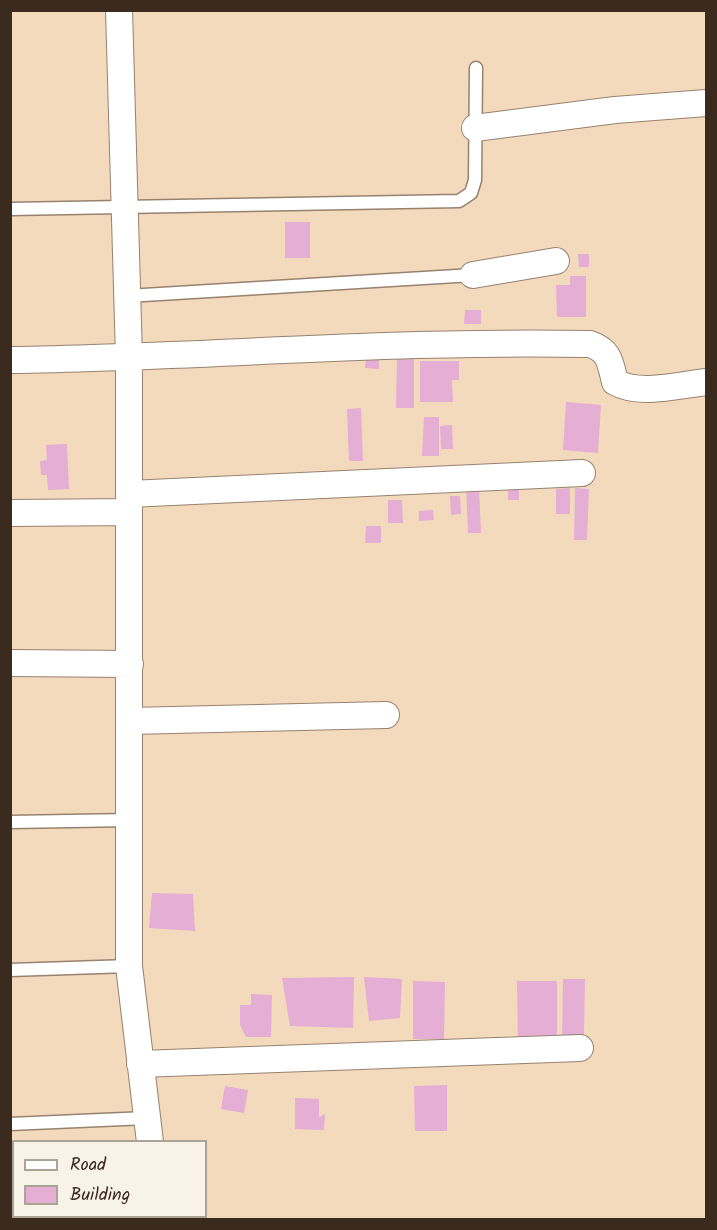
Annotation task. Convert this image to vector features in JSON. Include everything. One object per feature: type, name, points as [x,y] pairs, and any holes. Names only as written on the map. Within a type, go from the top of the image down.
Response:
[{"type":"street","points":[[119,10],[129,358],[129,966],[149,1130]]},
{"type":"street","points":[[475,128],[615,110],[706,103]]},
{"type":"street","points":[[473,275],[556,261]]},
{"type":"street","points":[[10,360],[129,358],[503,342],[590,344],[603,348],[608,354],[615,382],[624,387],[706,382]]},
{"type":"street","points":[[10,513],[582,473]]},
{"type":"street","points":[[10,663],[130,664]]},
{"type":"street","points":[[130,721],[386,715]]},
{"type":"street","points":[[140,1064],[580,1048]]},
{"type":"lane","points":[[10,209],[459,201],[471,193],[475,180],[476,68]]},
{"type":"lane","points":[[127,296],[473,275]]},
{"type":"lane","points":[[10,822],[130,820]]},
{"type":"lane","points":[[10,970],[129,966]]},
{"type":"lane","points":[[10,1124],[149,1130]]},
{"type":"building","points":[[285,222],[310,222],[310,258],[285,258]]},
{"type":"building","points":[[578,254],[589,254],[589,267],[579,267]]},
{"type":"building","points":[[570,276],[586,276],[586,317],[557,317],[556,285],[570,285]]},
{"type":"building","points":[[465,310],[481,310],[481,324],[464,324]]},
{"type":"building","points":[[366,350],[379,350],[379,369],[365,368]]},
{"type":"building","points":[[397,356],[414,356],[414,408],[396,408]]},
{"type":"building","points":[[420,361],[459,361],[459,380],[452,380],[453,402],[420,402]]},
{"type":"building","points":[[566,402],[601,405],[598,453],[563,450]]},
{"type":"building","points":[[361,408],[363,461],[349,461],[347,409]]},
{"type":"building","points":[[424,417],[439,417],[439,456],[422,456]]},
{"type":"building","points":[[452,425],[453,449],[441,449],[440,426]]},
{"type":"building","points":[[67,444],[69,489],[48,490],[47,475],[41,475],[40,461],[47,460],[46,445]]},
{"type":"building","points":[[466,486],[479,486],[481,533],[468,533]]},
{"type":"building","points":[[508,487],[519,487],[519,500],[508,500]]},
{"type":"building","points":[[570,488],[570,514],[556,514],[556,489]]},
{"type":"building","points":[[575,488],[589,489],[587,540],[574,540]]},
{"type":"building","points":[[450,496],[460,496],[461,514],[451,515]]},
{"type":"building","points":[[388,500],[402,500],[403,523],[388,523]]},
{"type":"building","points":[[433,510],[434,520],[419,521],[419,511]]},
{"type":"building","points":[[366,526],[381,526],[381,543],[365,543]]},
{"type":"building","points":[[152,893],[193,894],[195,931],[149,928]]},
{"type":"building","points":[[354,977],[353,1028],[290,1026],[282,978]]},
{"type":"building","points":[[364,977],[402,979],[400,1018],[369,1021]]},
{"type":"building","points":[[563,979],[585,979],[584,1036],[562,1036]]},
{"type":"building","points":[[413,981],[445,982],[444,1039],[413,1039]]},
{"type":"building","points":[[517,981],[557,981],[557,1044],[518,1044]]},
{"type":"building","points":[[251,994],[272,995],[271,1037],[246,1037],[240,1025],[240,1005],[251,1005]]},
{"type":"building","points":[[447,1085],[447,1131],[415,1131],[414,1086]]},
{"type":"building","points":[[225,1086],[248,1090],[244,1113],[221,1109]]},
{"type":"building","points":[[295,1098],[319,1099],[319,1117],[325,1114],[324,1130],[295,1129]]}]
